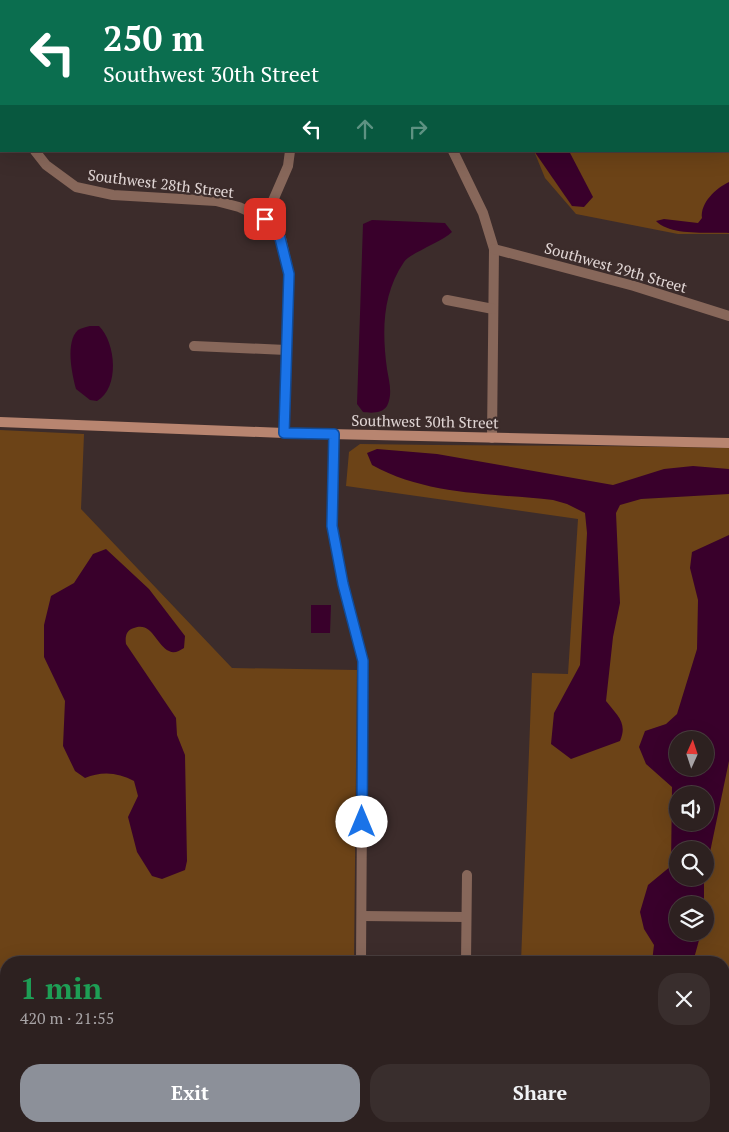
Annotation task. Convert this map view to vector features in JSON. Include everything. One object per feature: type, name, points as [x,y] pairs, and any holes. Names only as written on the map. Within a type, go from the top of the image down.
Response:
[{"type":"street","name":"Southwest 28th Street","points":[[36,152],[46,165],[76,187],[113,195],[216,201],[239,207],[265,219]]},
{"type":"street","points":[[284,433],[289,274],[280,238],[265,219],[288,166],[290,152]]},
{"type":"street","points":[[454,152],[483,213],[494,249],[492,438]]},
{"type":"street","name":"Southwest 29th Street","points":[[494,249],[634,286],[729,316]]},
{"type":"street","points":[[447,300],[494,309]]},
{"type":"street","points":[[194,346],[286,350]]},
{"type":"street","name":"Southwest 30th Street","points":[[0,422],[284,433],[729,443]]},
{"type":"street","points":[[334,434],[332,526],[343,584],[363,661],[361,956]]},
{"type":"street","points":[[466,956],[467,875]]},
{"type":"street","points":[[362,916],[466,917]]},
{"type":"shaded area","points":[[534,152],[729,152],[729,234],[678,234],[576,214],[545,178]]},
{"type":"shaded area","points":[[535,152],[570,152],[593,197],[584,207],[572,206]]},
{"type":"shaded area","points":[[729,182],[729,233],[680,231],[662,226],[656,221],[664,219],[698,223],[702,218],[706,202],[719,188]]},
{"type":"shaded area","points":[[372,220],[445,223],[452,232],[407,259],[391,287],[384,327],[390,397],[385,409],[372,413],[363,412],[357,404],[363,224]]},
{"type":"shaded area","points":[[90,326],[99,326],[105,334],[112,354],[112,376],[109,386],[104,395],[97,401],[90,400],[76,389],[71,358],[74,335],[78,330]]},
{"type":"shaded area","points":[[0,430],[84,434],[81,509],[232,668],[357,670],[354,956],[0,956]]},
{"type":"shaded area","points":[[360,444],[729,448],[729,956],[521,956],[532,673],[568,674],[578,519],[346,486],[349,452]]},
{"type":"shaded area","points":[[377,449],[437,454],[613,485],[664,469],[693,466],[729,469],[729,494],[641,499],[620,505],[616,513],[620,603],[613,637],[606,701],[622,724],[623,729],[620,741],[571,759],[551,744],[554,713],[580,665],[587,533],[585,513],[567,504],[553,500],[461,492],[415,483],[372,465],[367,453]]},
{"type":"shaded area","points":[[729,535],[729,761],[712,841],[671,841],[671,831],[714,831],[714,786],[671,786],[646,764],[639,747],[645,731],[666,724],[677,714],[697,649],[698,600],[690,568],[692,552]]},
{"type":"shaded area","points":[[106,549],[149,589],[185,636],[184,648],[175,652],[165,648],[145,628],[131,629],[126,639],[126,644],[176,718],[177,735],[185,755],[187,861],[185,870],[162,879],[152,876],[137,852],[128,817],[138,796],[134,781],[110,774],[97,774],[85,778],[75,771],[63,746],[65,701],[44,657],[44,625],[51,596],[74,583],[93,554]]},
{"type":"shaded area","points":[[311,605],[331,605],[330,633],[311,633]]},
{"type":"shaded area","points":[[669,868],[669,886],[704,886],[704,896],[669,896],[669,941],[699,941],[695,956],[653,956],[654,945],[644,929],[640,912],[648,885]]},
{"type":"route","points":[[265,219],[280,238],[289,274],[284,433],[334,434],[332,526],[343,584],[363,661],[362,822]]}]
